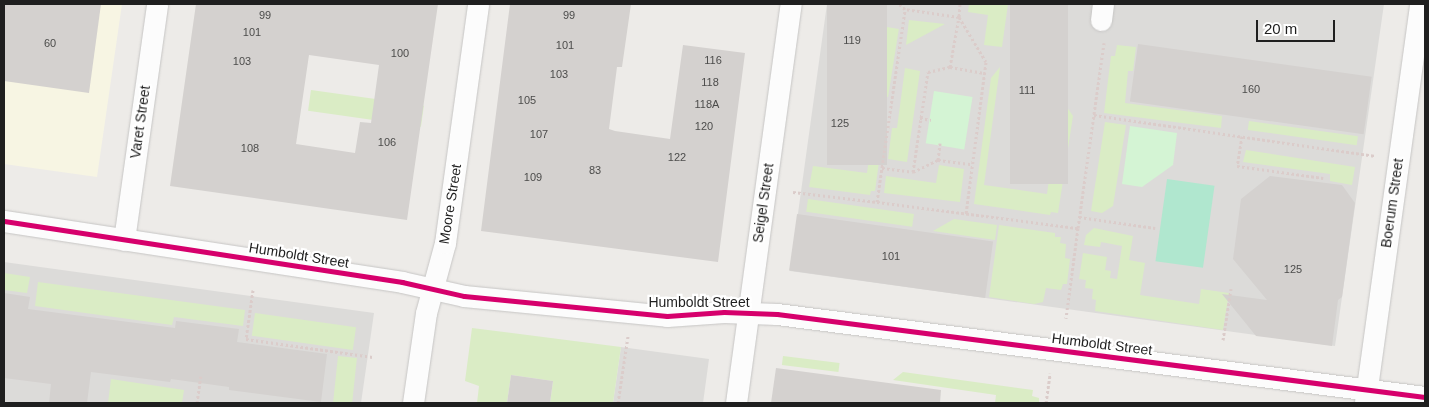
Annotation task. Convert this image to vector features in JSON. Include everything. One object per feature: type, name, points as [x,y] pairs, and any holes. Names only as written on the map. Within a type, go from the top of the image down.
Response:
[{"type":"street","name":"Varet Street","points":[[124,240],[157,4]]},
{"type":"street","name":"Moore Street","points":[[413,403],[431,289],[445,243],[478,4]]},
{"type":"street","name":"Seigel Street","points":[[736,403],[790,4]]},
{"type":"street","name":"Boerum Street","points":[[1366,396],[1420,4]]},
{"type":"street","name":"Humboldt Street","points":[[4,221],[402,282],[464,296],[667,316],[724,312],[778,314],[1366,396],[1425,397]]},
{"type":"path","points":[[899,4],[905,9],[959,17]]},
{"type":"path","points":[[950,66],[960,4]]},
{"type":"path","points":[[878,202],[905,9]]},
{"type":"path","points":[[959,17],[986,62],[966,214]]},
{"type":"path","points":[[1066,318],[1104,42]]},
{"type":"path","points":[[913,172],[928,72],[950,66],[985,73]]},
{"type":"path","points":[[1094,115],[1374,156]]},
{"type":"path","points":[[920,118],[931,120]]},
{"type":"path","points":[[1242,136],[1237,166],[1323,178]]},
{"type":"path","points":[[938,160],[940,143]]},
{"type":"path","points":[[882,168],[913,172],[938,160],[972,164]]},
{"type":"path","points":[[793,192],[1078,228]]},
{"type":"path","points":[[1079,217],[1156,228]]},
{"type":"path","points":[[1223,340],[1231,289]]},
{"type":"path","points":[[253,290],[246,339],[373,357]]},
{"type":"path","points":[[618,403],[628,336]]},
{"type":"path","points":[[1046,403],[1050,373]]},
{"type":"path","points":[[197,403],[201,376]]},
{"type":"shaded area","points":[[4,4],[122,4],[97,177],[4,164]]},
{"type":"shaded area","points":[[827,4],[1384,4],[1335,346],[790,271]]},
{"type":"shaded area","points":[[4,262],[374,313],[361,403],[4,403]]},
{"type":"shaded area","points":[[621,347],[709,359],[703,403],[613,403]]},
{"type":"green space","points":[[969,4],[1008,4],[1002,47],[984,45],[988,15],[968,12]]},
{"type":"green space","points":[[909,20],[945,24],[906,45]]},
{"type":"green space","points":[[887,27],[899,29],[888,97],[876,95]]},
{"type":"green space","points":[[1117,45],[1136,47],[1133,71],[1128,71],[1125,103],[1222,116],[1221,128],[1104,113],[1111,56],[1115,56]]},
{"type":"green space","points":[[1000,67],[984,185],[1047,194],[1060,97],[1073,116],[1058,213],[1051,212],[1050,215],[974,204],[991,78]]},
{"type":"green space","points":[[905,68],[920,71],[907,162],[888,159],[892,128],[897,128]]},
{"type":"green space","points":[[311,90],[424,106],[421,127],[308,111]]},
{"type":"green space","points":[[934,91],[973,97],[964,149],[926,143]]},
{"type":"green space","points":[[875,116],[884,126],[875,191],[871,191],[870,195],[809,187],[813,166],[867,173]]},
{"type":"green space","points":[[1249,121],[1358,136],[1357,145],[1248,130]]},
{"type":"green space","points":[[1105,122],[1126,125],[1113,206],[1102,213],[1091,211]]},
{"type":"green space","points":[[1130,126],[1177,133],[1173,165],[1142,187],[1122,184]]},
{"type":"green space","points":[[1246,150],[1355,167],[1352,185],[1330,181],[1330,174],[1243,162]]},
{"type":"green space","points":[[939,165],[964,169],[960,202],[884,193],[886,176],[936,183]]},
{"type":"green space","points":[[1167,179],[1215,186],[1203,268],[1155,261]]},
{"type":"green space","points":[[808,199],[914,214],[912,227],[806,212]]},
{"type":"green space","points":[[954,219],[997,225],[995,240],[933,231]]},
{"type":"green space","points":[[999,225],[1055,233],[1055,237],[1061,237],[1060,243],[1066,244],[1065,258],[1070,259],[1067,284],[1063,284],[1061,290],[1046,288],[1043,302],[1034,304],[989,297]]},
{"type":"green space","points":[[1094,228],[1133,236],[1129,260],[1145,263],[1140,295],[1199,304],[1201,289],[1229,293],[1223,330],[1095,311],[1096,300],[1092,299],[1093,289],[1085,288],[1086,280],[1079,279],[1083,253],[1107,257],[1105,270],[1111,271],[1110,278],[1117,279],[1122,246],[1101,242],[1100,247],[1084,245],[1086,235]]},
{"type":"green space","points":[[4,273],[30,277],[27,293],[4,290]]},
{"type":"green space","points":[[38,282],[245,310],[243,326],[174,317],[172,325],[35,306]]},
{"type":"green space","points":[[255,313],[356,327],[353,350],[252,336]]},
{"type":"green space","points":[[472,328],[621,347],[613,403],[550,403],[553,381],[511,375],[507,403],[477,403],[479,386],[465,381]]},
{"type":"green space","points":[[338,356],[357,358],[352,403],[333,403]]},
{"type":"green space","points":[[783,356],[840,363],[838,372],[782,365]]},
{"type":"green space","points":[[903,372],[1033,390],[1032,396],[1039,398],[1039,403],[995,403],[996,395],[893,380]]},
{"type":"green space","points":[[111,379],[184,390],[182,403],[108,403]]},
{"type":"building","points":[[4,4],[101,4],[89,93],[4,81]]},
{"type":"building","points":[[196,4],[438,4],[407,220],[170,186]],"holes":[[[309,55],[379,65],[371,123],[360,122],[355,153],[296,144]]]},
{"type":"building","points":[[510,4],[631,4],[622,67],[617,67],[609,129],[615,131],[670,139],[683,45],[745,53],[718,262],[481,231]]},
{"type":"building","points":[[827,4],[887,4],[887,165],[827,165]]},
{"type":"building","points":[[1010,4],[1068,4],[1068,184],[1010,184]]},
{"type":"building","points":[[1138,44],[1372,77],[1364,134],[1130,101]]},
{"type":"building","points":[[1270,176],[1342,185],[1355,203],[1342,297],[1338,300],[1332,346],[1256,336],[1222,294],[1267,300],[1233,259],[1241,199]]},
{"type":"building","points":[[797,214],[993,242],[985,298],[789,270]]},
{"type":"building","points":[[4,293],[30,297],[28,309],[175,328],[176,321],[239,329],[237,342],[327,354],[321,402],[229,390],[229,387],[171,379],[170,382],[91,372],[87,403],[49,403],[51,384],[4,378]]},
{"type":"building","points":[[776,368],[941,390],[940,403],[771,403]]},
{"type":"building","points":[[511,375],[553,381],[550,403],[507,403]]},
{"type":"cycle path","points":[[4,221],[402,282],[464,296],[667,316],[724,312],[777,314],[1425,397]]}]
